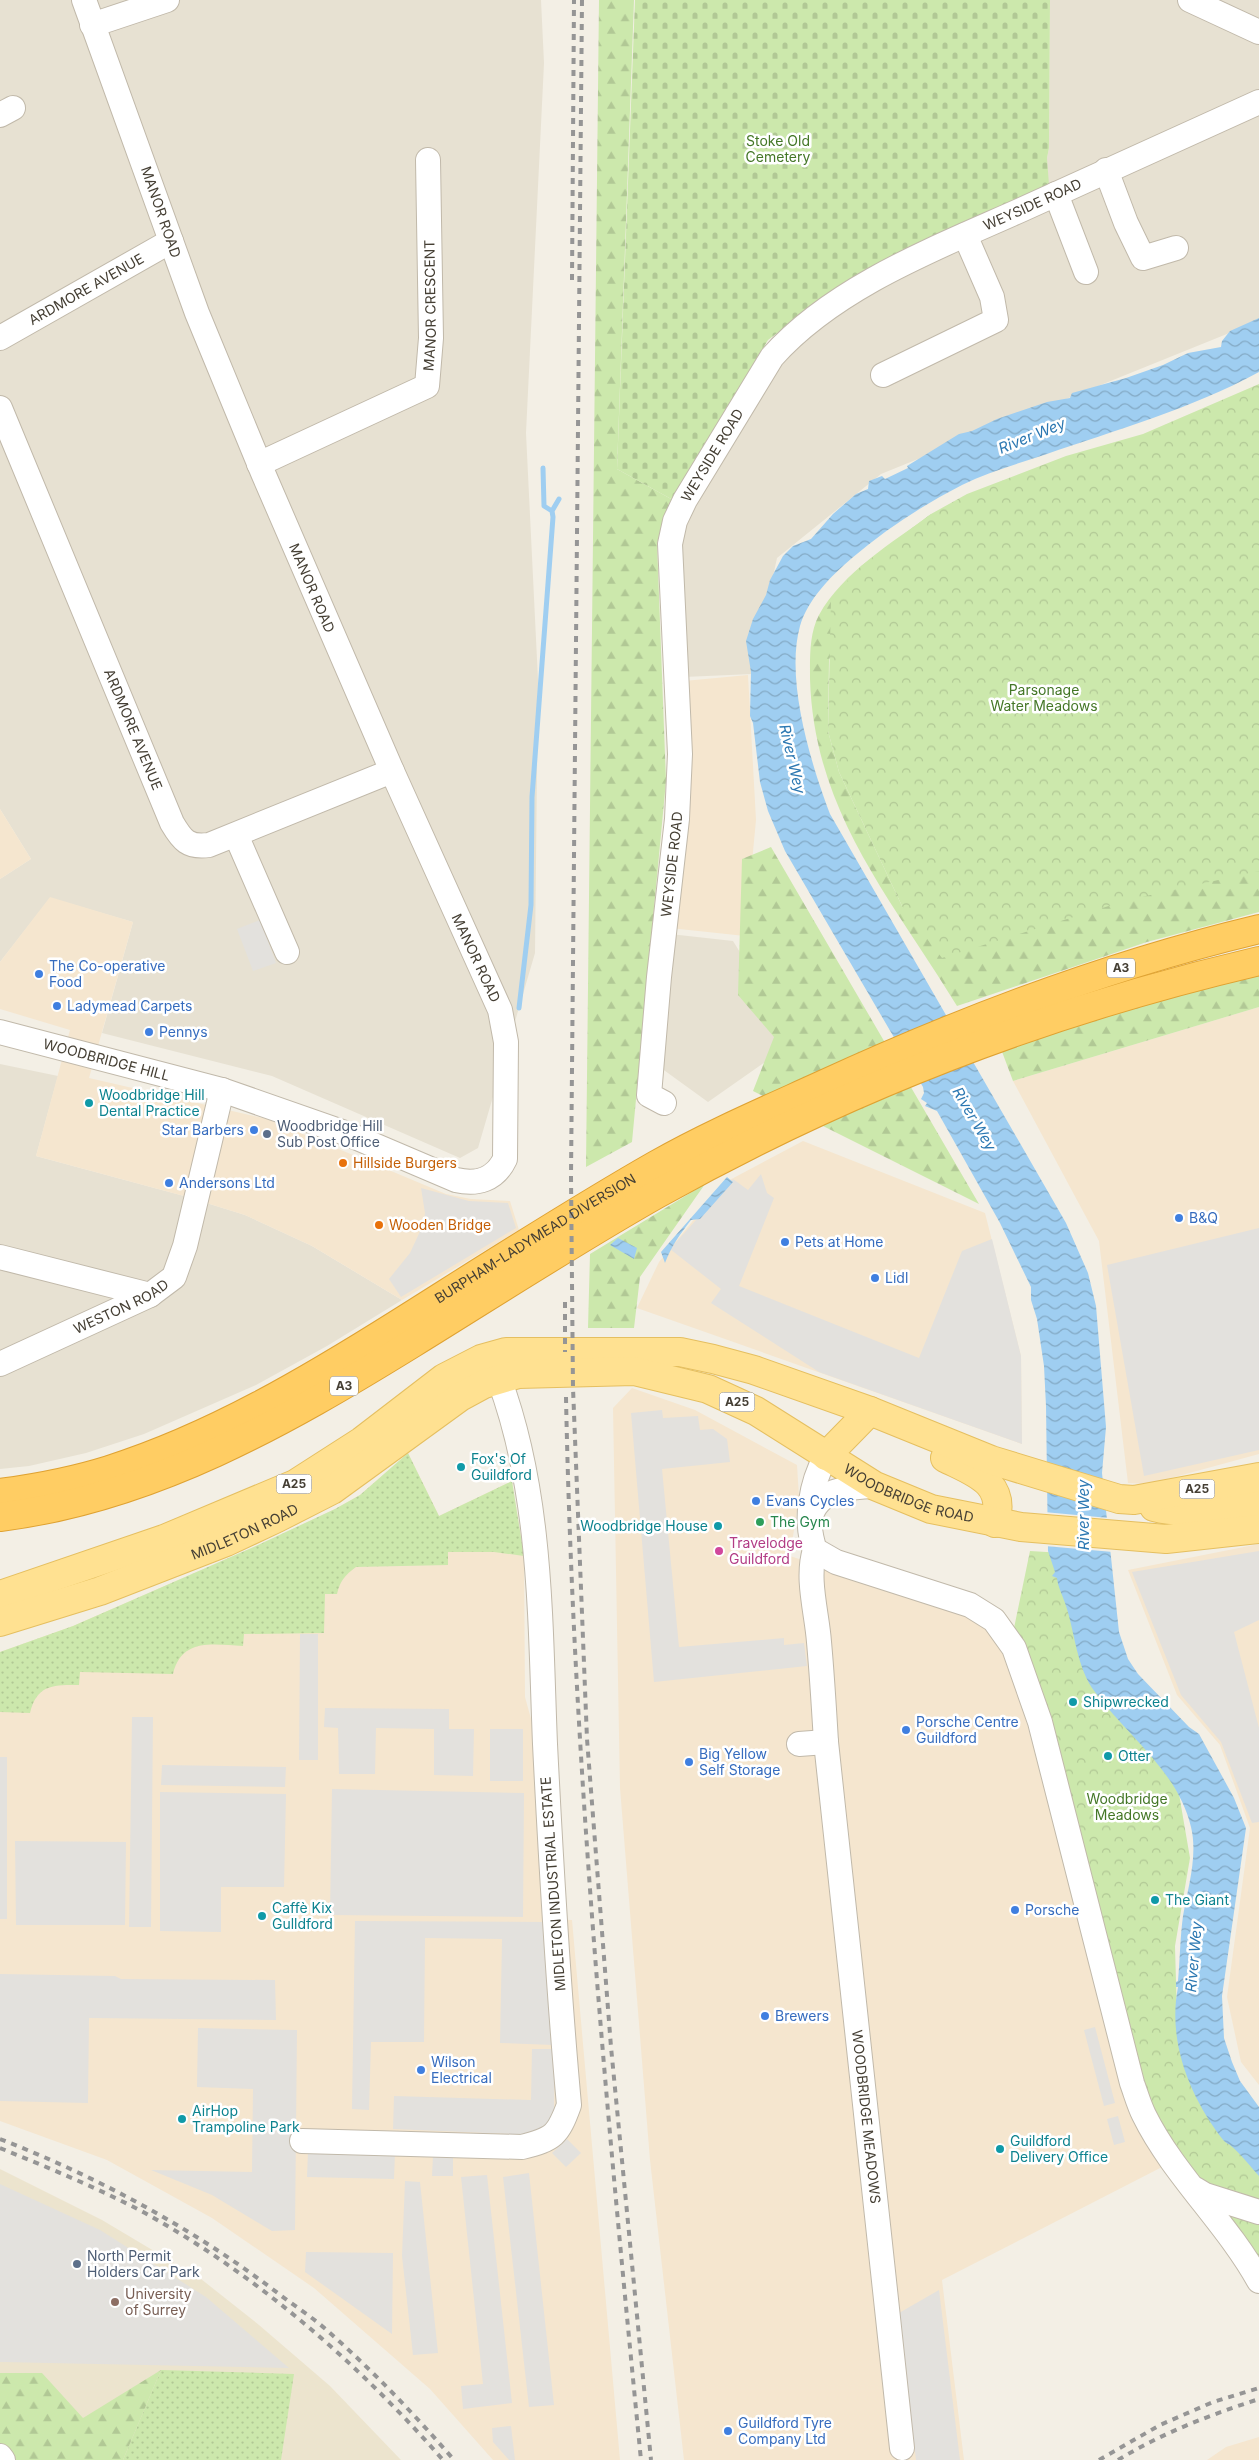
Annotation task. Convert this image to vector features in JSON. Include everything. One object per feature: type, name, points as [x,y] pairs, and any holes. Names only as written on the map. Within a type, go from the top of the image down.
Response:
[{"type":"highway","name":"A3","points":[[0,1517],[38,1512],[100,1496],[183,1467],[240,1443],[341,1388],[660,1192],[737,1152],[877,1073],[1160,955],[1259,929]]},
{"type":"highway","name":"A3","points":[[990,1027],[1103,1001],[1259,961]]},
{"type":"highway","name":"BURPHAM-LADYMEAD DIVERSION","points":[[0,1493],[70,1480],[108,1470],[178,1444],[308,1378],[620,1186],[696,1144],[877,1073]]},
{"type":"main road","name":"MIDLETON ROAD","points":[[6,1591],[164,1539],[295,1484],[342,1455],[433,1385],[468,1364],[506,1352],[550,1362]]},
{"type":"main road","name":"A25","points":[[550,1362],[585,1362],[680,1352],[754,1370],[870,1411],[991,1460],[1044,1477],[1157,1508],[1174,1510],[1218,1508],[1259,1502]]},
{"type":"main road","name":"MIDLETON ROAD","points":[[0,1622],[100,1591],[226,1542],[332,1490],[386,1452],[434,1414],[484,1384],[550,1362]]},
{"type":"main road","name":"WOODBRIDGE ROAD","points":[[585,1362],[634,1371],[708,1389],[756,1411],[875,1486],[931,1510],[996,1523],[1166,1539],[1259,1529]]},
{"type":"main road","points":[[826,1456],[870,1411]]},
{"type":"main road","name":"A25","points":[[899,1423],[916,1443],[975,1473],[993,1487],[1000,1504],[996,1523]]},
{"type":"main road","name":"A25","points":[[1127,1500],[1259,1476]]},
{"type":"main road","name":"A25","points":[[1127,1500],[1204,1498],[1259,1490]]},
{"type":"street","name":"MANOR ROAD","points":[[84,0],[197,313],[259,464],[392,771],[500,1010],[506,1042],[505,1159],[494,1174]]},
{"type":"street","points":[[92,25],[167,0]]},
{"type":"street","points":[[1190,0],[1259,32]]},
{"type":"street","name":"WEYSIDE ROAD","points":[[664,1103],[649,1095],[659,977],[677,820],[680,754],[670,544],[675,521],[685,500],[756,380],[788,338],[864,284],[1106,170],[1259,102]]},
{"type":"street","name":"MANOR CRESCENT","points":[[259,464],[427,386],[431,338],[428,160]]},
{"type":"street","points":[[1106,170],[1126,223],[1143,258],[1176,248]]},
{"type":"street","points":[[1056,194],[1086,272]]},
{"type":"street","points":[[883,375],[996,320],[992,297],[965,235]]},
{"type":"street","name":"ARDMORE AVENUE","points":[[0,338],[171,241]]},
{"type":"street","name":"ARDMORE AVENUE","points":[[0,408],[172,823],[182,840],[189,845],[209,846],[392,771]]},
{"type":"street","points":[[236,836],[288,952]]},
{"type":"street","name":"WOODBRIDGE HILL","points":[[0,1032],[222,1090],[340,1131],[456,1180],[475,1183],[485,1180],[494,1174]]},
{"type":"street","name":"WESTON ROAD","points":[[0,1364],[150,1295],[174,1277],[185,1246],[222,1090]]},
{"type":"street","points":[[0,1257],[150,1295]]},
{"type":"street","name":"MIDLETON INDUSTRIAL ESTATE","points":[[302,2141],[522,2147],[543,2142],[561,2128],[570,2105],[549,1831],[535,1536],[513,1417],[499,1379]]},
{"type":"street","name":"WOODBRIDGE MEADOWS","points":[[826,1456],[815,1481],[809,1519],[811,1539],[815,1550],[811,1562],[826,1742],[902,2448]]},
{"type":"street","points":[[1127,1500],[1259,1464]]},
{"type":"street","points":[[809,1519],[818,1502],[828,1496],[855,1487],[875,1486]]},
{"type":"street","points":[[815,1550],[836,1562],[970,1605],[994,1620],[1014,1648],[1040,1722],[1132,2084],[1144,2116],[1194,2188],[1251,2248],[1259,2281]]},
{"type":"street","name":"WOODBRIDGE MEADOWS","points":[[816,1606],[822,1586],[836,1562]]},
{"type":"street","points":[[0,1636],[41,1620],[100,1591]]},
{"type":"street","points":[[799,1744],[826,1742]]},
{"type":"street","points":[[1194,2188],[1205,2195],[1259,2212]]},
{"type":"street","points":[[0,2456],[3,2460]]},
{"type":"shaded area","points":[[0,0],[541,0],[544,63],[526,433],[538,680],[535,953],[478,1148],[460,1158],[272,1076],[102,1033],[133,922],[50,898],[0,962],[0,879],[31,859],[0,809]]},
{"type":"shaded area","points":[[1050,0],[1259,0],[1259,321],[881,474],[777,558],[752,674],[684,677],[676,527],[774,364],[849,303],[1049,207],[1047,158],[1049,148]]},
{"type":"shaded area","points":[[748,675],[756,820],[745,936],[670,928],[684,681]]},
{"type":"shaded area","points":[[0,809],[31,859],[0,879]]},
{"type":"shaded area","points":[[50,897],[133,922],[89,1078],[267,1119],[446,1194],[471,1199],[510,1201],[519,1230],[402,1300],[312,1246],[245,1215],[184,1196],[36,1156],[70,1030],[0,1009],[0,962]]},
{"type":"shaded area","points":[[260,920],[276,963],[253,971],[237,929]]},
{"type":"shaded area","points":[[670,934],[733,941],[795,1041],[708,1102],[661,1068]]},
{"type":"shaded area","points":[[1259,1007],[1259,1454],[1146,1484],[1128,1483],[1099,1241],[1013,1081]]},
{"type":"shaded area","points":[[0,1064],[58,1076],[36,1156],[184,1196],[245,1215],[312,1246],[402,1300],[327,1346],[256,1385],[144,1434],[86,1453],[29,1466],[0,1469]]},
{"type":"shaded area","points":[[803,1141],[985,1213],[1021,1356],[1022,1444],[637,1308],[659,1262],[724,1183]]},
{"type":"shaded area","points":[[761,1174],[767,1193],[774,1198],[739,1286],[919,1358],[962,1251],[992,1239],[1021,1356],[1022,1444],[819,1372],[711,1303],[721,1289],[670,1249],[733,1179],[748,1190]]},
{"type":"shaded area","points":[[421,1188],[469,1201],[508,1203],[516,1228],[401,1297],[389,1279],[410,1253],[423,1225],[425,1213]]},
{"type":"shaded area","points":[[1259,1228],[1259,1450],[1144,1476],[1107,1265]]},
{"type":"shaded area","points":[[632,1388],[695,1410],[797,1465],[799,1497],[790,1556],[956,1611],[986,1625],[1004,1650],[1021,1701],[1133,2122],[1164,2166],[942,2280],[964,2460],[684,2460],[650,2160],[620,1788],[613,1408]]},
{"type":"shaded area","points":[[662,1410],[663,1418],[698,1416],[700,1430],[713,1429],[727,1439],[730,1462],[662,1469],[679,1647],[784,1638],[784,1645],[804,1643],[807,1666],[654,1682],[631,1413]]},
{"type":"shaded area","points":[[408,1453],[439,1516],[512,1481],[524,1556],[525,1697],[536,1737],[546,1919],[572,1920],[620,2460],[493,2460],[430,2389],[314,2288],[212,2218],[107,2160],[0,2121],[0,1652],[73,1626],[256,1546],[335,1509],[360,1495]]},
{"type":"shaded area","points":[[1259,1544],[1259,2085],[1241,2062],[1227,1997],[1250,1828],[1220,1745],[1177,1695],[1128,1570]]},
{"type":"shaded area","points":[[1259,1551],[1259,1620],[1234,1632],[1259,1728],[1259,1822],[1252,1823],[1221,1742],[1181,1695],[1132,1572]]},
{"type":"shaded area","points":[[300,1634],[318,1634],[318,1760],[299,1760]]},
{"type":"shaded area","points":[[325,1708],[449,1709],[449,1729],[474,1729],[473,1776],[434,1775],[434,1729],[376,1728],[375,1774],[339,1774],[338,1728],[324,1727]]},
{"type":"shaded area","points":[[132,1717],[153,1717],[151,1927],[129,1927]]},
{"type":"shaded area","points":[[490,1729],[523,1729],[523,1781],[490,1781]]},
{"type":"shaded area","points":[[0,1757],[7,1757],[7,1919],[0,1919]]},
{"type":"shaded area","points":[[162,1765],[286,1767],[285,1787],[161,1785]]},
{"type":"shaded area","points":[[332,1789],[524,1793],[523,1917],[330,1915]]},
{"type":"shaded area","points":[[160,1792],[286,1794],[284,1887],[221,1887],[221,1932],[160,1931]]},
{"type":"shaded area","points":[[15,1841],[126,1842],[125,1925],[16,1925]]},
{"type":"shaded area","points":[[355,1921],[546,1922],[554,2045],[500,2043],[502,1939],[425,1938],[424,2042],[371,2042],[369,2110],[352,2109]]},
{"type":"shaded area","points":[[0,1974],[115,1976],[121,1979],[275,1980],[276,2020],[89,2018],[88,2103],[0,2101]]},
{"type":"shaded area","points":[[1095,2027],[1115,2103],[1104,2106],[1084,2030]]},
{"type":"shaded area","points":[[198,2028],[297,2030],[295,2230],[272,2231],[212,2195],[151,2170],[252,2172],[253,2089],[197,2087]]},
{"type":"shaded area","points":[[532,2049],[555,2049],[554,2114],[545,2128],[530,2135],[393,2129],[394,2096],[531,2100]]},
{"type":"shaded area","points":[[1118,2116],[1125,2142],[1114,2145],[1107,2119]]},
{"type":"shaded area","points":[[567,2139],[581,2153],[566,2167],[552,2153]]},
{"type":"shaded area","points":[[308,2152],[395,2153],[394,2179],[307,2177]]},
{"type":"shaded area","points":[[433,2156],[453,2156],[453,2176],[432,2176]]},
{"type":"shaded area","name":"University of Surrey","points":[[0,2169],[102,2220],[201,2279],[259,2325],[330,2386],[401,2460],[0,2460]]},
{"type":"shaded area","points":[[529,2173],[554,2405],[529,2407],[503,2177]]},
{"type":"shaded area","points":[[487,2175],[512,2403],[463,2409],[461,2386],[483,2384],[461,2177]]},
{"type":"shaded area","points":[[405,2181],[420,2182],[438,2353],[413,2355],[402,2256]]},
{"type":"shaded area","name":"North Permit Holders Car Park","points":[[0,2184],[100,2230],[206,2297],[289,2368],[0,2362]]},
{"type":"shaded area","points":[[306,2252],[393,2253],[392,2334],[305,2272]]},
{"type":"shaded area","points":[[939,2290],[960,2460],[916,2460],[899,2313]]},
{"type":"shaded area","points":[[511,2426],[515,2460],[509,2460],[493,2442],[492,2428]]},
{"type":"shaded area","points":[[1259,2437],[1259,2460],[1207,2460],[1226,2447]]},
{"type":"green space","points":[[599,0],[634,0],[617,469],[673,500],[657,543],[666,781],[632,1142],[586,1167]]},
{"type":"green space","name":"Stoke Old Cemetery","points":[[635,0],[1050,0],[1049,148],[1047,158],[1049,185],[846,281],[768,340],[673,500],[617,469]]},
{"type":"green space","name":"Parsonage Water Meadows","points":[[1259,384],[1259,871],[1128,900],[942,958],[902,906],[839,772],[828,731],[831,599],[861,566],[931,514],[967,494],[1066,456],[1143,434]]},
{"type":"green space","points":[[931,514],[926,541],[841,630],[829,660],[828,731],[839,772],[902,906],[1259,847],[1259,912],[1147,942],[957,1006],[860,852],[841,812],[825,771],[815,727],[810,679],[813,630],[819,615],[829,600],[841,585],[869,559]]},
{"type":"green space","points":[[771,847],[979,1204],[753,1091],[774,1037],[738,995],[742,859]]},
{"type":"green space","points":[[1259,972],[1259,1007],[1013,1081],[1001,1049],[1090,1014]]},
{"type":"green space","points":[[705,1184],[640,1277],[634,1328],[588,1328],[590,1254]]},
{"type":"green space","points":[[408,1453],[439,1516],[512,1481],[524,1556],[494,1552],[448,1552],[448,1565],[356,1567],[344,1579],[337,1594],[325,1594],[324,1633],[244,1634],[243,1646],[210,1645],[191,1649],[177,1662],[173,1674],[80,1672],[79,1685],[54,1686],[42,1691],[33,1703],[30,1713],[0,1712],[0,1652],[73,1626],[256,1546],[335,1509],[360,1495]]},
{"type":"green space","name":"Woodbridge Meadows","points":[[1030,1551],[1063,1553],[1141,1734],[1178,1788],[1190,1858],[1175,1946],[1177,2017],[1259,2172],[1259,2261],[1244,2235],[1175,2150],[1146,2105],[1014,1628]]},
{"type":"green space","points":[[161,2370],[294,2374],[281,2460],[123,2460]]},
{"type":"green space","points":[[161,2370],[123,2460],[0,2460],[0,2373],[42,2373],[83,2418]]},
{"type":"water","name":"River Wey","points":[[1259,318],[1259,372],[1180,408],[972,480],[919,509],[891,527],[836,572],[814,597],[800,626],[796,648],[796,671],[802,722],[815,771],[830,814],[1066,1223],[1088,1273],[1096,1306],[1106,1427],[1102,1473],[1119,1632],[1128,1659],[1138,1674],[1189,1727],[1199,1734],[1234,1798],[1246,1828],[1222,1996],[1224,2038],[1232,2062],[1240,2081],[1259,2107],[1259,2176],[1238,2152],[1224,2141],[1212,2125],[1192,2089],[1179,2049],[1175,2008],[1178,1987],[1176,1987],[1176,1982],[1178,1981],[1183,1916],[1192,1872],[1193,1838],[1191,1827],[1175,1788],[1150,1755],[1095,1692],[1089,1682],[1080,1660],[1057,1578],[1052,1576],[1055,1572],[1048,1551],[1044,1366],[1037,1319],[1031,1300],[1031,1287],[1000,1223],[937,1111],[925,1106],[927,1103],[921,1099],[924,1093],[923,1087],[785,851],[768,811],[760,782],[753,723],[750,716],[751,672],[746,641],[753,619],[783,556],[793,546],[811,539],[833,514],[856,494],[868,489],[869,481],[882,476],[885,479],[908,468],[907,466],[959,434],[972,431],[997,419],[1047,402],[1070,398],[1072,393],[1126,378],[1163,365],[1188,353],[1221,347],[1222,341],[1230,331]]},
{"type":"water","points":[[727,1177],[733,1182],[700,1219],[691,1220],[676,1241],[665,1263],[661,1252]]},
{"type":"water","points":[[618,1238],[637,1248],[634,1259],[610,1245]]},
{"type":"pier","points":[[1044,1512],[1109,1518],[1113,1552],[1045,1546]]},
{"type":"waterway","points":[[543,468],[544,506],[552,511]]},
{"type":"waterway","points":[[519,1008],[531,905],[532,797],[552,511],[559,499]]},
{"type":"railway","points":[[572,280],[574,0]]},
{"type":"railway","points":[[582,0],[571,1176],[573,1388],[587,1739],[611,2047],[651,2460]]},
{"type":"railway","points":[[565,1302],[565,1352]]},
{"type":"railway","points":[[566,1397],[576,1664],[593,1929],[641,2460]]},
{"type":"railway","points":[[0,2139],[110,2188],[180,2227],[247,2270],[318,2323],[347,2348],[394,2395],[454,2460]]},
{"type":"railway","points":[[0,2148],[73,2179],[145,2213],[187,2238],[267,2293],[341,2356],[376,2389],[443,2460]]},
{"type":"railway","points":[[1099,2460],[1160,2425],[1213,2402],[1259,2388]]},
{"type":"railway","points":[[1118,2460],[1152,2441],[1187,2425],[1259,2399]]},
{"type":"place","name":"The Co-operative Food","points":[[39,974]]},
{"type":"place","name":"Ladymead Carpets","points":[[57,1006]]},
{"type":"place","name":"Pennys","points":[[149,1032]]},
{"type":"place","name":"Woodbridge Hill Dental Practice","points":[[89,1103]]},
{"type":"place","name":"Star Barbers","points":[[254,1130]]},
{"type":"place","name":"Woodbridge Hill Sub Post Office","points":[[267,1134]]},
{"type":"place","name":"Hillside Burgers","points":[[343,1163]]},
{"type":"place","name":"Andersons Ltd","points":[[169,1183]]},
{"type":"place","name":"B&Q","points":[[1179,1218]]},
{"type":"place","name":"Wooden Bridge","points":[[379,1225]]},
{"type":"place","name":"Pets at Home","points":[[785,1242]]},
{"type":"place","name":"Lidl","points":[[875,1278]]},
{"type":"place","name":"Fox's Of Guildford","points":[[461,1467]]},
{"type":"place","name":"Evans Cycles","points":[[756,1501]]},
{"type":"place","name":"The Gym","points":[[760,1522]]},
{"type":"place","name":"Woodbridge House","points":[[718,1526]]},
{"type":"place","name":"Travelodge Guildford","points":[[719,1551]]},
{"type":"place","name":"Shipwrecked","points":[[1073,1702]]},
{"type":"place","name":"Porsche Centre Guildford","points":[[906,1730]]},
{"type":"place","name":"Otter","points":[[1108,1756]]},
{"type":"place","name":"Big Yellow Self Storage","points":[[689,1762]]},
{"type":"place","name":"The Giant","points":[[1155,1900]]},
{"type":"place","name":"Porsche","points":[[1015,1910]]},
{"type":"place","name":"Caffè Kix Gulldford","points":[[262,1916]]},
{"type":"place","name":"Brewers","points":[[765,2016]]},
{"type":"place","name":"Wilson Electrical","points":[[421,2070]]},
{"type":"place","name":"AirHop Trampoline Park","points":[[182,2119]]},
{"type":"place","name":"Guildford Delivery Office","points":[[1000,2149]]},
{"type":"place","name":"North Permit Holders Car Park","points":[[77,2264]]},
{"type":"place","name":"University of Surrey","points":[[115,2302]]},
{"type":"place","name":"Guildford Tyre Company Ltd","points":[[728,2431]]}]
